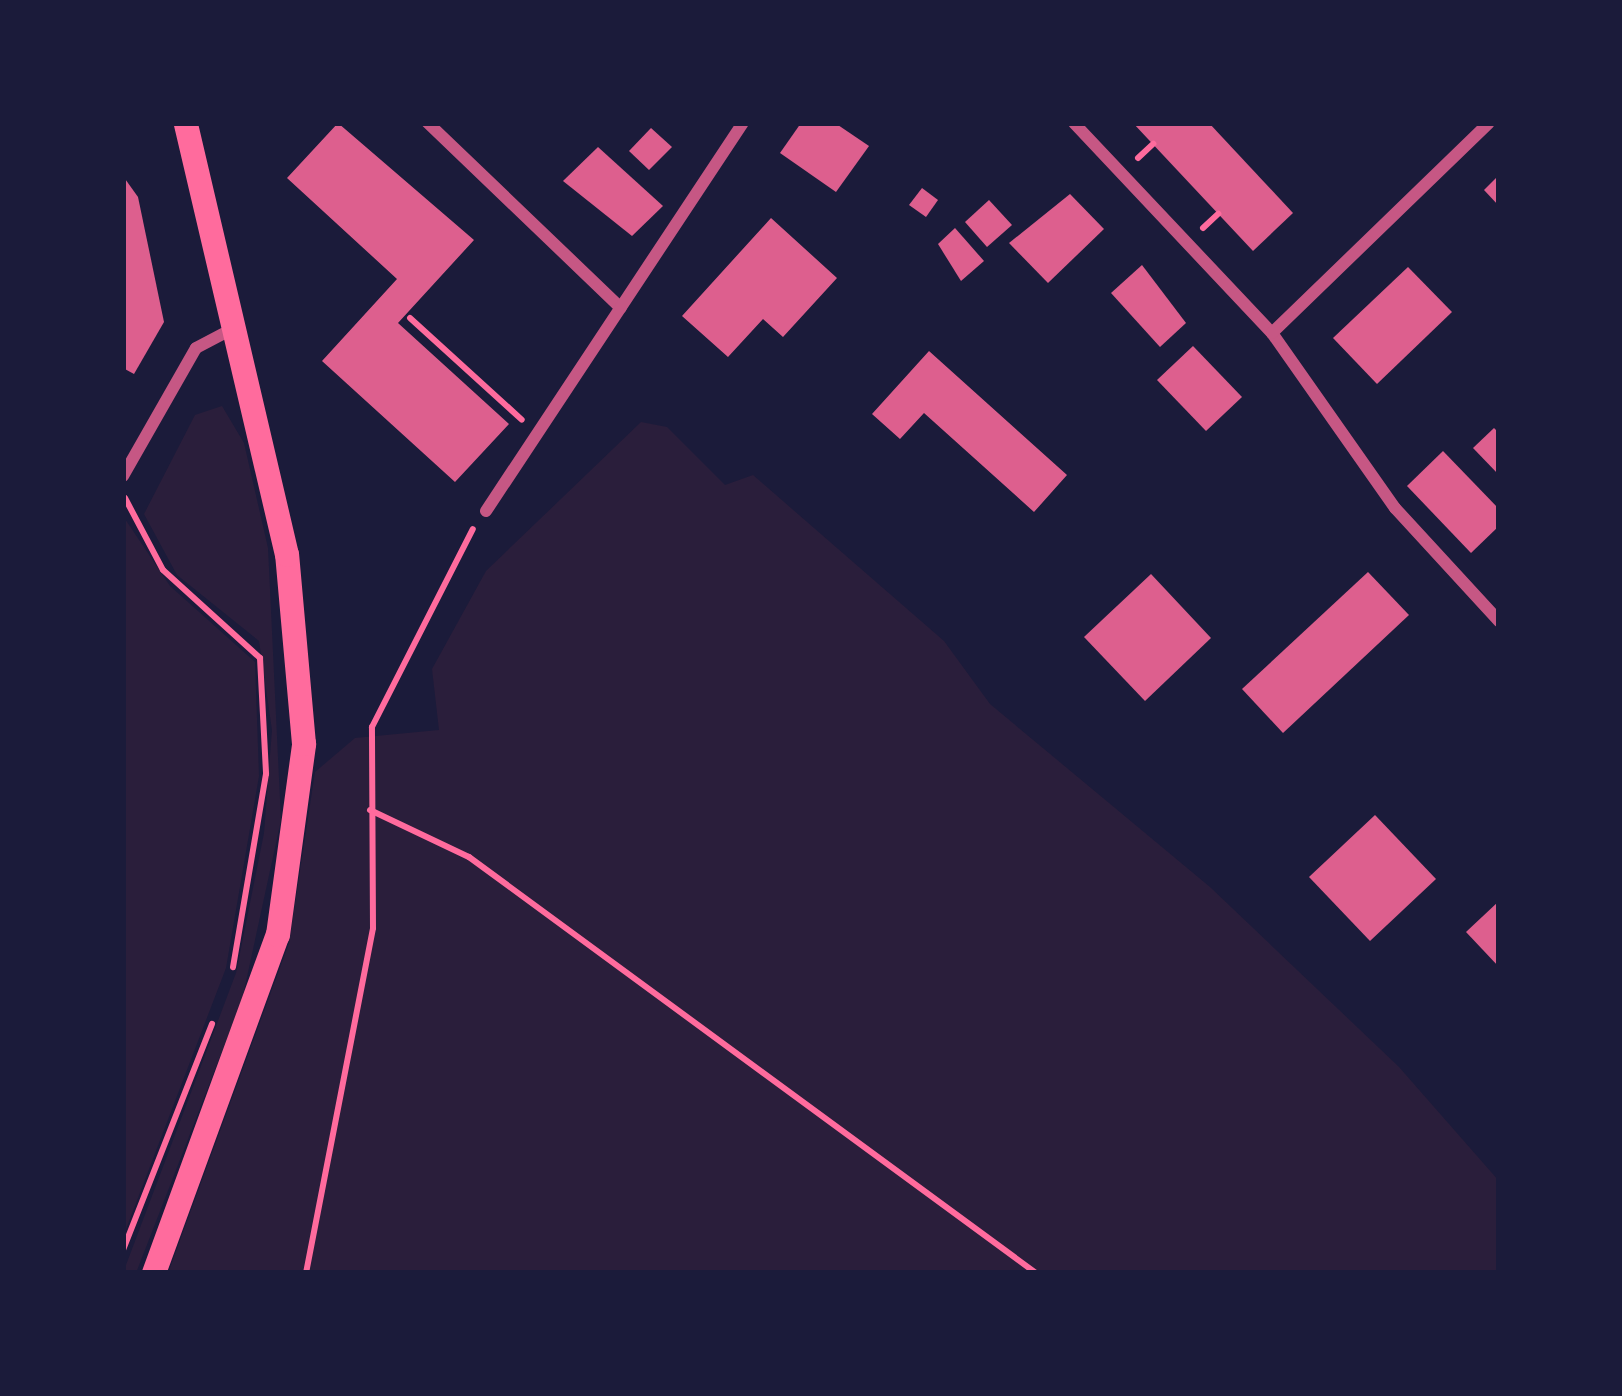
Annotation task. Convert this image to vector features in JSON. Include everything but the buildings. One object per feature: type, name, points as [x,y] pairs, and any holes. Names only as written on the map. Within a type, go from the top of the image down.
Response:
[{"type":"main road","points":[[154,1273],[278,935],[304,744],[287,555],[186,123]]},
{"type":"street","points":[[428,123],[621,308]]},
{"type":"street","points":[[486,511],[743,123]]},
{"type":"street","points":[[1074,123],[1272,333],[1394,508],[1499,621]]},
{"type":"street","points":[[1272,333],[1489,123]]},
{"type":"street","points":[[123,476],[196,348],[236,328]]},
{"type":"path","points":[[1136,161],[1153,144]]},
{"type":"path","points":[[1201,230],[1218,214]]},
{"type":"path","points":[[410,318],[522,420]]},
{"type":"path","points":[[123,495],[138,512],[163,570],[260,658],[266,774],[224,992]]},
{"type":"path","points":[[306,1273],[373,928],[372,727],[442,575],[486,511]]},
{"type":"path","points":[[370,810],[469,857],[1036,1273]]},
{"type":"path","points":[[123,1250],[216,1013]]},
{"type":"shaded area","points":[[222,406],[244,443],[268,548],[281,820],[242,1000],[136,1273],[123,1273],[236,973],[264,833],[272,730],[259,641],[177,575],[144,514],[195,415]]},
{"type":"shaded area","points":[[641,422],[667,427],[725,485],[753,475],[944,641],[990,704],[1210,887],[1399,1067],[1499,1181],[1499,1273],[168,1273],[289,943],[315,772],[355,738],[439,730],[432,669],[486,571]]},
{"type":"shaded area","points":[[123,516],[170,586],[255,662],[259,776],[226,968],[123,1237]]}]
